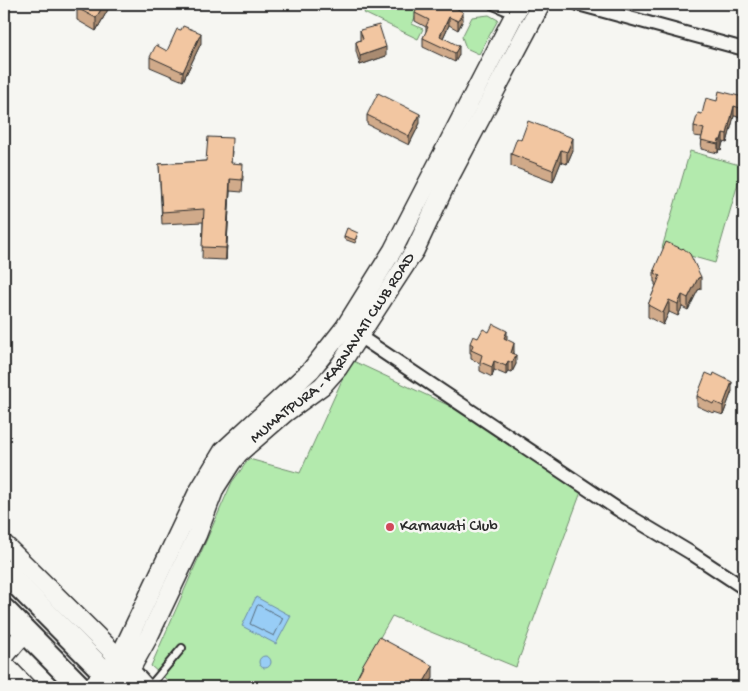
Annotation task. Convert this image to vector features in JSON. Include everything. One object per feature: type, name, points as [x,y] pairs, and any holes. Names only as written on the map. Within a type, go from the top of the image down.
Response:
[{"type":"highway","points":[[4,571],[113,678]]},
{"type":"highway","points":[[4,610],[11,644],[80,687]]},
{"type":"street","points":[[496,4],[518,8]]},
{"type":"street","name":"MUMATPURA - KARNAVATI CLUB ROAD","points":[[352,331],[415,250],[446,184],[541,4]]},
{"type":"street","points":[[578,4],[744,49]]},
{"type":"street","name":"MUMATPURA - KARNAVATI CLUB ROAD","points":[[113,678],[149,636],[197,535],[215,488],[231,463],[239,453],[285,413],[322,386],[338,368],[352,331],[518,8]]},
{"type":"street","points":[[352,331],[619,510],[691,553],[744,588]]},
{"type":"street","points":[[4,544],[113,678],[147,687]]},
{"type":"street","points":[[4,664],[26,687]]},
{"type":"lane","points":[[147,687],[182,648]]},
{"type":"green space","points":[[368,4],[421,4],[412,24],[423,29],[418,39],[364,13]]},
{"type":"green space","points":[[489,15],[498,20],[479,54],[466,48],[462,37],[472,17]]},
{"type":"green space","points":[[690,151],[743,166],[715,263],[662,248]]},
{"type":"green space","name":"Karnavati Club","points":[[351,360],[465,413],[581,492],[516,667],[392,616],[352,687],[175,687],[151,666],[232,482],[249,459],[300,473]]},
{"type":"green space","points":[[577,682],[615,685],[618,687],[570,687]]},
{"type":"water","points":[[256,597],[291,616],[276,644],[242,626]]},
{"type":"water","points":[[263,656],[267,656],[271,662],[267,668],[263,668],[259,664],[259,660]]},
{"type":"building","points":[[80,4],[104,4],[96,18],[77,8]]},
{"type":"building","points":[[419,4],[456,4],[454,7],[463,12],[458,21],[449,17],[440,36],[459,46],[455,53],[423,38],[429,20],[415,13]]},
{"type":"building","points":[[379,25],[386,47],[360,56],[356,42],[363,39],[360,30]]},
{"type":"building","points":[[183,26],[201,33],[183,72],[150,57],[156,45],[167,51],[177,29],[181,30]]},
{"type":"building","points":[[719,91],[743,97],[740,108],[734,106],[727,134],[723,133],[718,144],[701,140],[704,129],[694,126],[698,113],[702,114],[706,98],[717,101]]},
{"type":"building","points":[[378,93],[420,114],[409,136],[367,115]]},
{"type":"building","points":[[528,121],[573,138],[567,152],[561,150],[553,170],[511,154],[517,138],[521,140]]},
{"type":"building","points":[[208,137],[232,138],[231,163],[243,164],[242,180],[230,179],[226,248],[202,247],[204,209],[162,212],[159,164],[206,161]]},
{"type":"building","points":[[347,228],[358,233],[355,240],[344,236]]},
{"type":"building","points":[[666,242],[683,248],[690,254],[701,277],[698,278],[688,298],[682,295],[678,304],[669,300],[663,313],[648,305],[660,276],[654,270]]},
{"type":"building","points":[[493,324],[507,331],[504,338],[514,343],[511,353],[516,355],[512,363],[508,361],[506,366],[494,361],[492,367],[480,362],[482,355],[471,350],[473,345],[470,343],[473,336],[478,338],[483,329],[489,332]]},
{"type":"building","points":[[706,373],[713,376],[714,373],[732,382],[723,406],[714,402],[713,404],[697,396]]},
{"type":"building","points":[[379,637],[433,666],[421,687],[403,687],[392,682],[396,687],[352,687]]},
{"type":"place","name":"Karnavati Club","points":[[390,527]]}]
